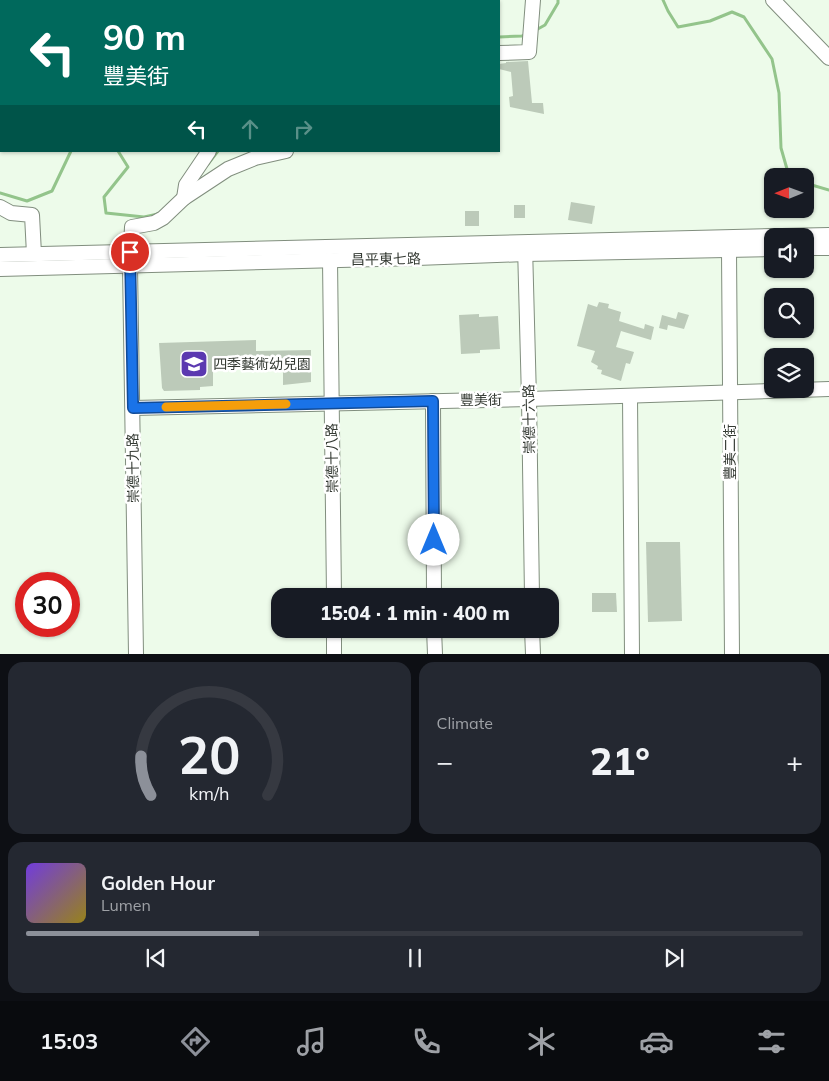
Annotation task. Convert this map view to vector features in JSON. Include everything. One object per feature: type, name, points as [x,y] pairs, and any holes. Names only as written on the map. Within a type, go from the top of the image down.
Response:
[{"type":"street","points":[[500,53],[529,52],[533,0]]},
{"type":"street","points":[[773,0],[829,58]]},
{"type":"street","points":[[184,198],[186,185],[208,152]]},
{"type":"street","points":[[184,198],[228,169],[256,158],[282,152]]},
{"type":"street","name":"崇德十九路","points":[[136,654],[130,259],[132,227],[154,223],[163,218],[184,198]]},
{"type":"street","points":[[0,207],[11,213],[32,215],[34,254]]},
{"type":"street","points":[[814,235],[829,235]]},
{"type":"street","name":"昌平東七路","points":[[0,268],[130,259],[525,248],[764,236]]},
{"type":"street","name":"昌平東七路","points":[[0,255],[34,254],[130,259],[330,260],[417,258],[525,248],[764,249]]},
{"type":"street","name":"崇德十六路","points":[[525,248],[532,588]]},
{"type":"street","points":[[814,248],[829,248]]},
{"type":"street","name":"豐美二街","points":[[728,250],[732,654]]},
{"type":"street","name":"崇德十八路","points":[[330,260],[334,588]]},
{"type":"street","name":"豐美街","points":[[133,408],[529,399],[829,389]]},
{"type":"street","points":[[630,396],[632,654]]},
{"type":"street","points":[[433,401],[434,588]]},
{"type":"street","points":[[334,638],[334,654]]},
{"type":"street","points":[[434,638],[434,654]]},
{"type":"street","points":[[532,638],[533,654]]},
{"type":"building","points":[[528,61],[532,103],[543,103],[544,114],[510,107],[509,97],[513,96],[511,72],[500,69],[500,64]]},
{"type":"building","points":[[571,202],[595,206],[592,224],[568,220]]},
{"type":"building","points":[[514,205],[525,205],[525,218],[514,218]]},
{"type":"building","points":[[465,211],[479,211],[479,226],[465,226]]},
{"type":"building","points":[[599,302],[609,304],[608,308],[621,312],[619,321],[644,329],[645,324],[654,327],[651,340],[621,331],[616,347],[634,352],[630,364],[626,363],[621,381],[601,374],[602,370],[597,369],[598,366],[591,362],[595,351],[577,346],[588,304],[597,307]]},
{"type":"building","points":[[678,312],[689,315],[684,329],[668,325],[667,330],[659,328],[662,315],[676,319]]},
{"type":"building","points":[[479,314],[479,317],[498,316],[500,349],[480,350],[480,353],[461,354],[459,315]]},
{"type":"building","name":"四季藝術幼兒園","points":[[256,340],[256,351],[311,350],[311,382],[283,385],[283,366],[268,366],[268,361],[229,362],[229,366],[213,366],[213,386],[200,387],[200,390],[164,391],[162,388],[159,343]]},
{"type":"building","points":[[646,542],[680,542],[682,621],[648,622]]},
{"type":"building","points":[[592,593],[616,593],[617,612],[592,612]]},
{"type":"waterway","points":[[536,30],[545,25],[558,0]]},
{"type":"waterway","points":[[663,0],[678,27],[710,21],[732,12],[744,17],[772,59],[779,93],[781,148],[787,168]]},
{"type":"waterway","points":[[500,37],[525,35]]},
{"type":"waterway","points":[[0,193],[27,201],[52,191],[71,152]]},
{"type":"waterway","points":[[119,152],[128,167],[104,197],[106,213],[144,217],[158,214]]},
{"type":"waterway","points":[[208,164],[217,152]]},
{"type":"waterway","points":[[814,186],[829,190]]},
{"type":"slow traffic","points":[[166,407],[286,404]]},
{"type":"place","name":"四季藝術幼兒園","points":[[194,364]]},
{"type":"route","points":[[130,252],[133,408],[433,401],[434,540]]}]
